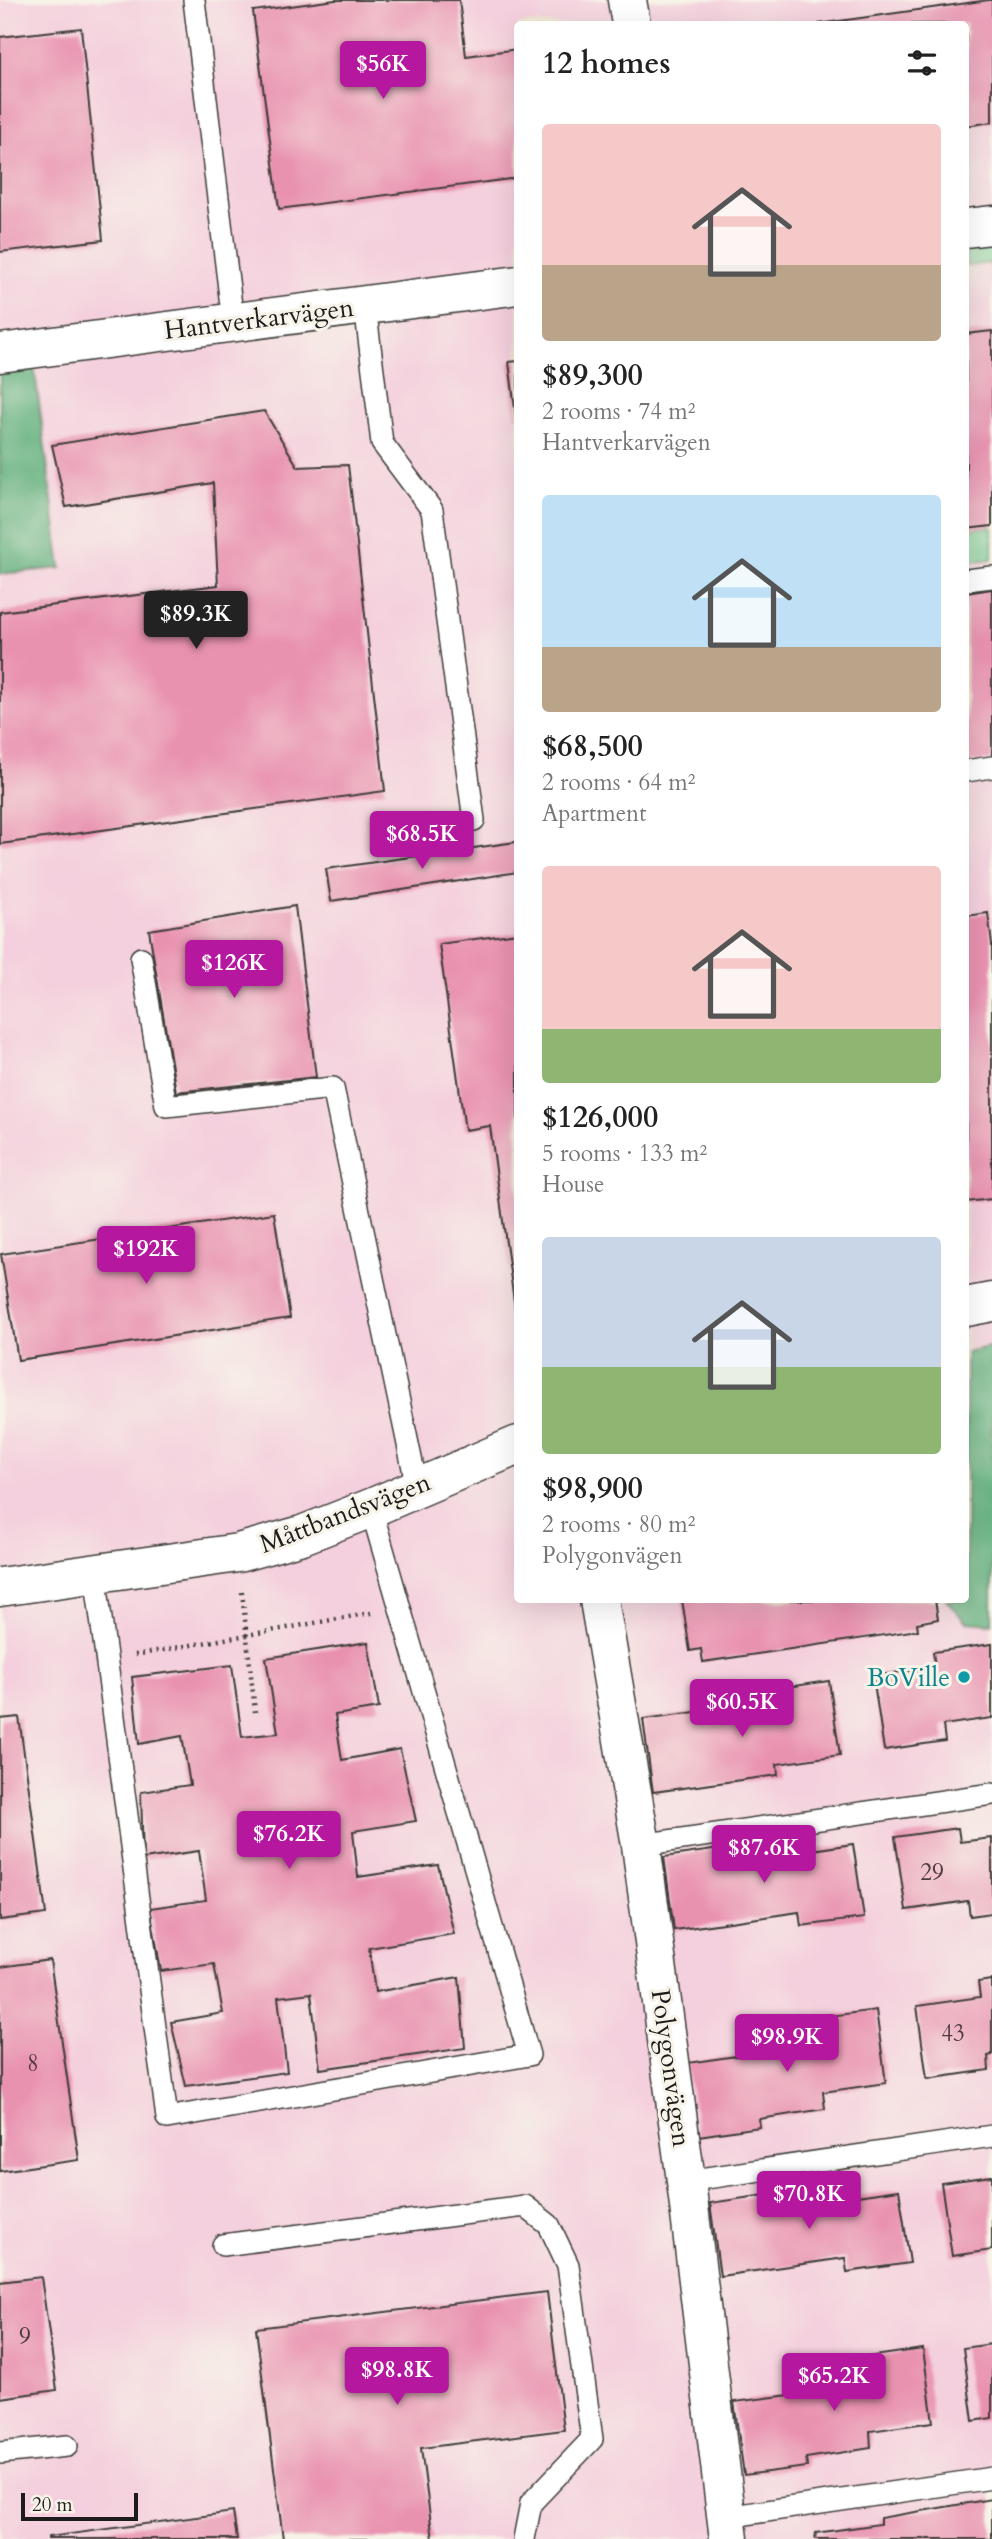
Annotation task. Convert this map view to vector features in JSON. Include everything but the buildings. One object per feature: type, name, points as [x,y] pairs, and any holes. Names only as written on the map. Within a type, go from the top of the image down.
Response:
[{"type":"street","points":[[627,0],[630,21]]},
{"type":"street","points":[[969,228],[992,225]]},
{"type":"street","name":"Hantverkarvägen","points":[[0,353],[514,286]]},
{"type":"street","points":[[969,1306],[992,1302]]},
{"type":"street","name":"Måttbandsvägen","points":[[0,1587],[238,1553],[302,1535],[514,1447]]},
{"type":"street","name":"Polygonvägen","points":[[600,1603],[641,1845],[686,2181],[728,2528]]},
{"type":"lane","points":[[194,0],[233,322]]},
{"type":"lane","points":[[365,306],[382,443],[432,510],[474,820]]},
{"type":"lane","points":[[969,580],[992,577]]},
{"type":"lane","points":[[969,771],[992,767]]},
{"type":"lane","points":[[141,958],[166,1105],[333,1088],[417,1487]]},
{"type":"lane","points":[[95,1573],[167,2118],[529,2055],[371,1508]]},
{"type":"lane","points":[[641,1845],[992,1794]]},
{"type":"lane","points":[[686,2181],[992,2136]]},
{"type":"lane","points":[[223,2245],[525,2206],[549,2225],[568,2265],[592,2439],[531,2502],[524,2539]]},
{"type":"lane","points":[[0,2453],[67,2446]]},
{"type":"lane","points":[[728,2528],[992,2479]]},
{"type":"path","points":[[238,1553],[255,1712]]},
{"type":"path","points":[[107,1660],[400,1608]]},
{"type":"shaded area","points":[[0,0],[992,0],[992,2539],[0,2539]]},
{"type":"green space","points":[[992,247],[992,271],[990,263],[969,266],[969,251]]},
{"type":"green space","points":[[33,358],[61,568],[0,574],[0,363]]},
{"type":"green space","points":[[992,526],[992,559],[969,562],[969,529]]},
{"type":"green space","points":[[992,1346],[992,1624],[966,1622],[949,1603],[969,1603],[969,1351]]},
{"type":"place","name":"BoVille","points":[[964,1677]]}]
